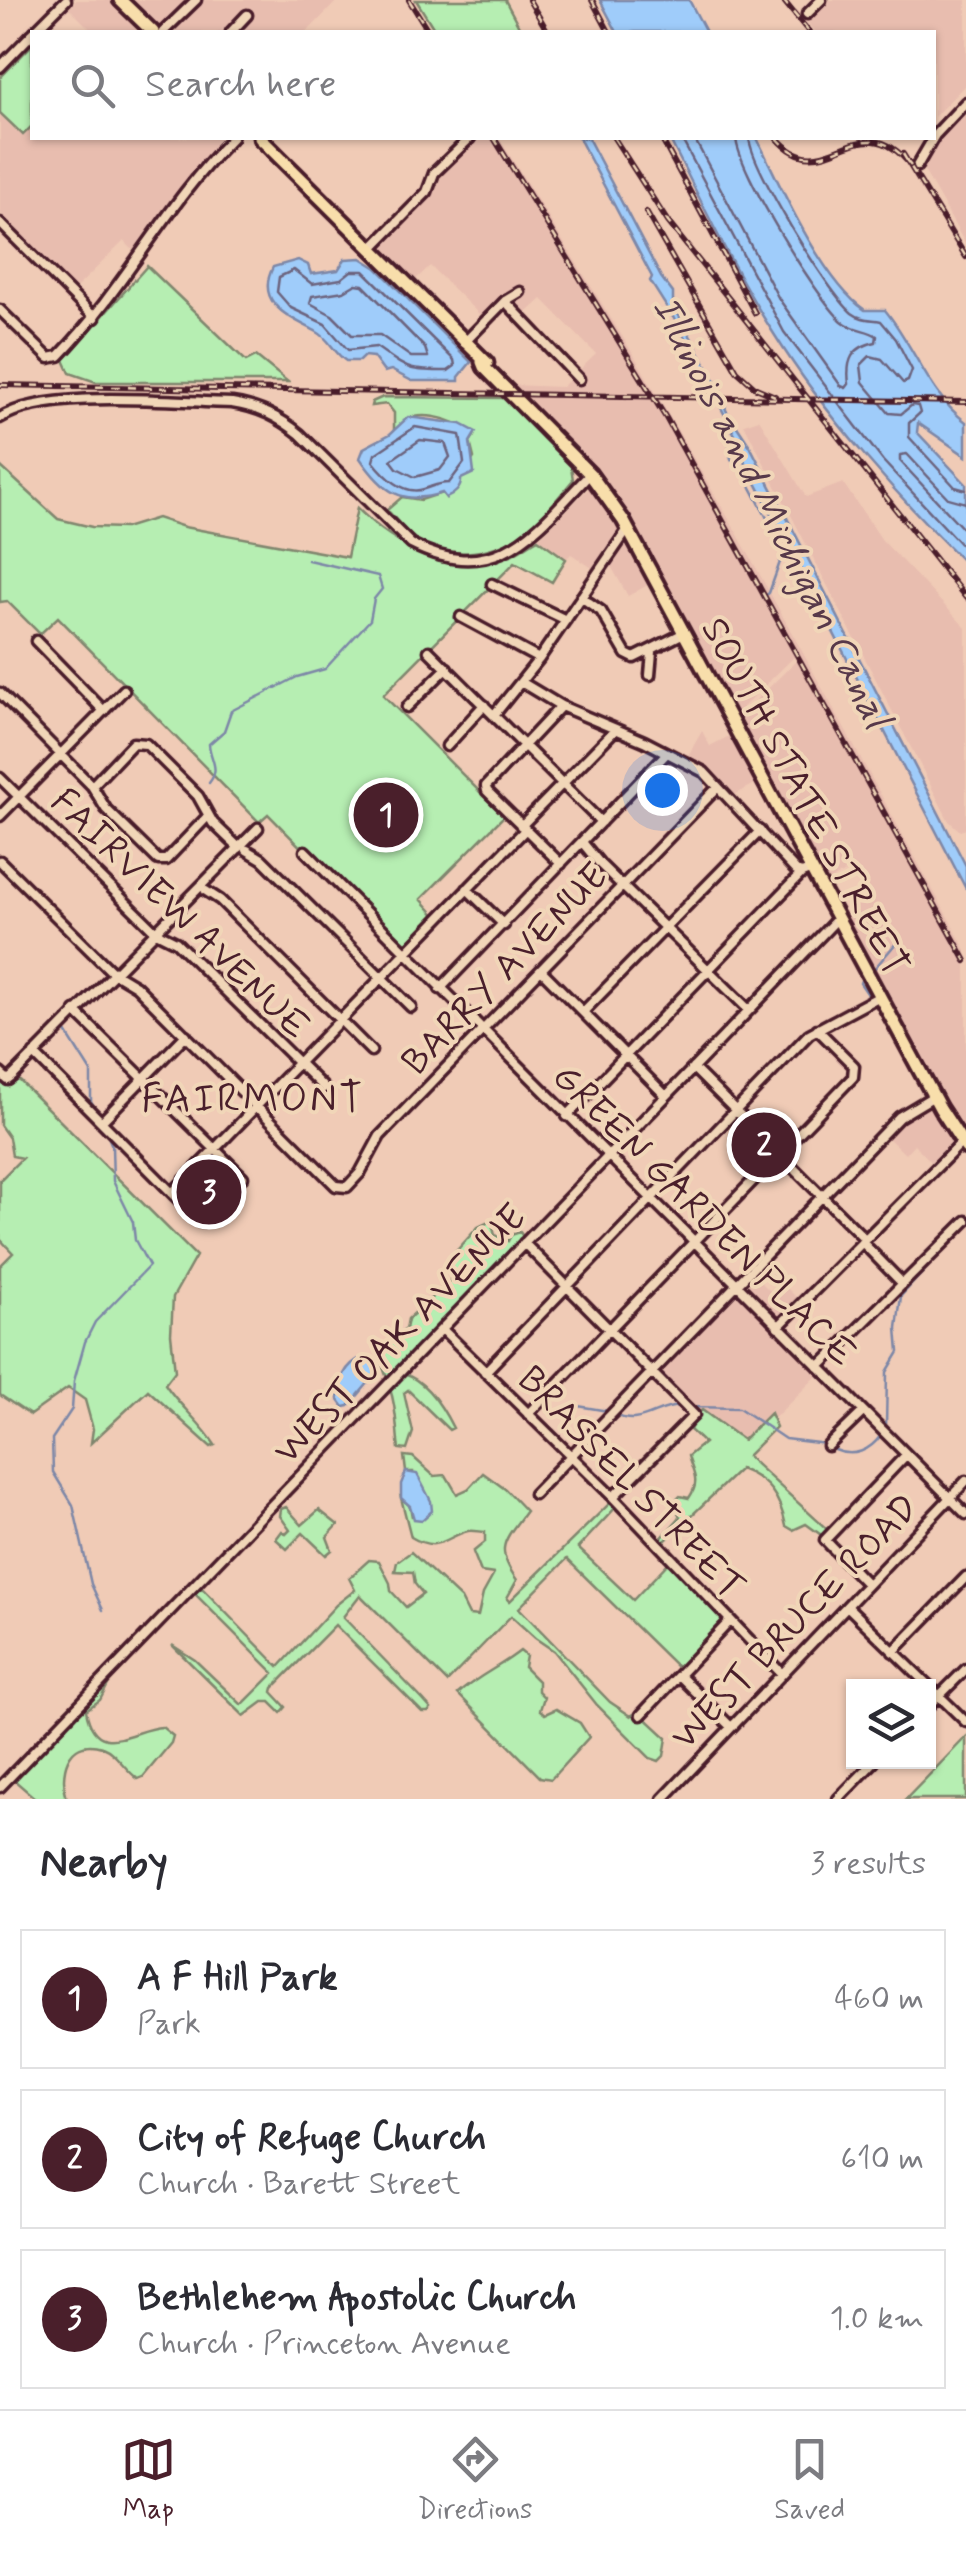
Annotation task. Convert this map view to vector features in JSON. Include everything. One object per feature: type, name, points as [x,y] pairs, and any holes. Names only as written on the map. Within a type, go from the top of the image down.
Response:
[{"type":"main road","points":[[120,0],[151,30]]},
{"type":"main road","name":"SOUTH STATE STREET","points":[[262,140],[535,412],[537,419],[590,474],[628,529],[807,871],[838,918],[964,1145]]},
{"type":"street","points":[[36,30],[66,0]]},
{"type":"street","points":[[165,30],[196,0]]},
{"type":"street","points":[[807,14],[821,0]]},
{"type":"street","points":[[233,30],[248,15]]},
{"type":"street","points":[[2,63],[30,36]]},
{"type":"street","points":[[936,133],[966,102]]},
{"type":"street","points":[[0,310],[54,359],[95,318],[177,202],[230,140]]},
{"type":"street","points":[[371,249],[427,192],[434,174],[468,140]]},
{"type":"street","points":[[917,166],[931,140]]},
{"type":"street","points":[[0,223],[95,318]]},
{"type":"street","points":[[464,343],[505,301],[520,292]]},
{"type":"street","points":[[505,301],[578,379]]},
{"type":"street","points":[[0,418],[24,406],[48,401],[246,405],[269,413],[300,434],[412,544],[429,553],[461,559],[489,556],[525,541],[590,474]]},
{"type":"street","points":[[494,715],[540,659],[628,529]]},
{"type":"street","points":[[492,584],[566,620]]},
{"type":"street","points":[[581,597],[601,611],[626,654],[634,658],[684,632]]},
{"type":"street","points":[[461,617],[540,659]]},
{"type":"street","points":[[36,641],[104,711]]},
{"type":"street","points":[[429,651],[602,822]]},
{"type":"street","points":[[650,675],[652,652]]},
{"type":"street","points":[[407,707],[447,668]]},
{"type":"street","points":[[521,682],[562,706],[704,772],[796,872],[807,871]]},
{"type":"street","points":[[0,816],[124,690]]},
{"type":"street","points":[[0,693],[92,786],[114,817],[163,862],[208,816]]},
{"type":"street","points":[[447,746],[484,705]]},
{"type":"street","points":[[561,864],[487,792],[486,786],[562,706]]},
{"type":"street","points":[[173,1192],[615,730]]},
{"type":"street","points":[[92,786],[133,744],[146,744],[198,796],[208,816],[243,848],[262,859],[411,1007]]},
{"type":"street","points":[[440,989],[667,753]]},
{"type":"street","name":"FAIRVIEW AVENUE","points":[[0,778],[156,932],[176,942],[324,1088]]},
{"type":"street","name":"BARRY AVENUE","points":[[257,1106],[336,1186],[347,1187],[355,1181],[380,1136],[718,787]]},
{"type":"street","points":[[4,1076],[34,1054],[116,974],[243,848],[258,828]]},
{"type":"street","points":[[583,1012],[760,830]]},
{"type":"street","points":[[582,842],[748,1010]]},
{"type":"street","name":"GREEN GARDEN PLACE","points":[[306,851],[966,1514]]},
{"type":"street","points":[[0,861],[116,974],[136,986],[257,1106]]},
{"type":"street","points":[[568,1116],[807,871]]},
{"type":"street","points":[[467,889],[504,925]]},
{"type":"street","points":[[206,891],[220,900],[371,1051]]},
{"type":"street","name":"WEST OAK AVENUE","points":[[0,1786],[838,918]]},
{"type":"street","points":[[540,970],[666,1096]]},
{"type":"street","points":[[485,1372],[816,1029],[880,996]]},
{"type":"street","points":[[76,1011],[243,1177]]},
{"type":"street","points":[[528,1414],[856,1072],[816,1029]]},
{"type":"street","points":[[102,1121],[186,1035]]},
{"type":"street","points":[[34,1054],[202,1222]]},
{"type":"street","points":[[693,1068],[822,1196],[903,1284]]},
{"type":"street","points":[[534,1494],[899,1118],[934,1096]]},
{"type":"street","points":[[778,1326],[964,1145]]},
{"type":"street","points":[[819,1368],[966,1220]]},
{"type":"street","points":[[524,1244],[694,1415],[613,1498]]},
{"type":"street","name":"BRASSEL STREET","points":[[442,1330],[613,1498],[782,1674]]},
{"type":"street","points":[[828,1446],[863,1412]]},
{"type":"street","points":[[867,1584],[825,1540],[906,1455]]},
{"type":"street","name":"WEST BRUCE ROAD","points":[[663,1799],[966,1481]]},
{"type":"street","points":[[893,1652],[966,1577]]},
{"type":"street","points":[[847,1606],[966,1722]]},
{"type":"street","points":[[641,1715],[730,1621]]},
{"type":"street","points":[[936,1700],[966,1670]]},
{"type":"street","points":[[680,1676],[732,1727]]},
{"type":"street","points":[[838,1799],[867,1769]]},
{"type":"shaded area","points":[[76,0],[113,0],[144,30],[91,30],[69,8]]},
{"type":"shaded area","points":[[127,0],[338,0],[309,30],[158,30]]},
{"type":"shaded area","points":[[824,0],[966,0],[966,84],[936,115],[936,30],[813,30],[805,20]]},
{"type":"shaded area","points":[[966,107],[966,245],[922,167],[939,135]]},
{"type":"shaded area","points":[[0,113],[23,135],[30,128],[30,140],[228,140],[139,256],[124,241],[75,289],[0,213]]},
{"type":"shaded area","points":[[472,140],[500,140],[635,357],[737,533],[966,950],[966,1139],[841,914],[870,898],[852,868],[825,883],[736,720],[797,660],[796,655],[734,716],[620,507],[578,454],[511,385],[562,387],[596,354],[542,299],[520,319],[505,304],[487,322],[430,266],[411,284],[371,243]]},
{"type":"shaded area","points":[[759,419],[806,497],[843,483],[882,540],[966,628],[966,829],[960,831],[949,821],[744,424]]},
{"type":"shaded area","points":[[594,483],[624,529],[597,571],[571,554],[566,559],[538,539]]},
{"type":"shaded area","points":[[626,530],[653,582],[628,596],[607,559]]},
{"type":"shaded area","points":[[702,731],[710,746],[735,733],[760,781],[731,797],[685,761]]},
{"type":"shaded area","points":[[933,1098],[960,1145],[937,1168],[914,1144],[905,1154],[884,1134],[899,1118]]},
{"type":"shaded area","points":[[751,1272],[770,1291],[780,1281],[803,1304],[780,1327],[821,1372],[744,1448],[696,1411],[655,1371]]},
{"type":"green space","points":[[416,0],[505,0],[521,30],[435,30]]},
{"type":"green space","points":[[30,47],[30,128],[23,135],[0,113],[0,78]]},
{"type":"green space","points":[[147,266],[246,361],[256,356],[288,382],[96,382],[70,373],[64,360]]},
{"type":"green space","points":[[383,397],[506,398],[570,459],[573,480],[533,525],[506,542],[466,552],[426,545],[410,535],[387,510],[402,497],[421,500],[442,493],[446,498],[474,458],[470,442],[474,436],[454,423],[429,416],[410,418],[394,432],[394,413],[387,404],[371,406]]},
{"type":"green space","points":[[0,466],[58,519],[92,527],[125,528],[157,518],[184,527],[347,557],[357,508],[406,545],[444,559],[464,563],[504,558],[538,539],[566,559],[552,582],[515,562],[383,695],[504,816],[421,899],[438,918],[404,952],[268,814],[259,822],[58,617],[40,634],[7,601],[0,602]]},
{"type":"green space","points":[[0,1076],[4,1080],[19,1080],[196,1256],[173,1297],[175,1371],[165,1384],[215,1445],[211,1447],[148,1390],[91,1443],[93,1429],[85,1400],[68,1388],[30,1415],[0,1395],[0,1266],[13,1253],[0,1239],[0,1180],[22,1158],[12,1156],[9,1138],[0,1125]]},
{"type":"green space","points":[[491,1221],[495,1235],[508,1241],[520,1232],[524,1238],[388,1381],[377,1351],[406,1329],[408,1319],[450,1281],[449,1259],[478,1227]]},
{"type":"green space","points":[[404,1374],[427,1389],[453,1428],[449,1430],[408,1390],[404,1393],[413,1432],[407,1450],[399,1449],[390,1389]]},
{"type":"green space","points":[[702,1410],[743,1440],[770,1413],[776,1427],[747,1456],[829,1531],[824,1537],[806,1524],[793,1530],[786,1526],[772,1491],[759,1478],[740,1469],[664,1542],[659,1541],[680,1517],[674,1502],[680,1496],[689,1498],[695,1487],[688,1456],[704,1443],[690,1430]]},
{"type":"green space","points":[[404,1456],[413,1457],[434,1476],[446,1475],[457,1494],[468,1489],[483,1473],[526,1511],[505,1545],[506,1560],[517,1580],[507,1598],[510,1601],[612,1501],[617,1506],[578,1548],[633,1600],[670,1561],[728,1622],[681,1671],[567,1559],[519,1608],[610,1702],[631,1716],[638,1711],[667,1738],[664,1756],[659,1761],[650,1758],[597,1705],[554,1651],[511,1616],[447,1682],[360,1595],[343,1617],[423,1700],[431,1709],[428,1712],[422,1712],[335,1625],[273,1688],[272,1692],[286,1707],[281,1713],[270,1702],[263,1702],[244,1716],[172,1645],[195,1660],[242,1705],[274,1673],[194,1593],[202,1588],[279,1667],[355,1590],[349,1578],[369,1560],[379,1561],[391,1591],[406,1607],[423,1594],[415,1584],[413,1572],[395,1571],[397,1562],[411,1552],[461,1599],[469,1615],[478,1616],[483,1594],[494,1574],[481,1572],[473,1552],[485,1542],[485,1532],[468,1531],[436,1544],[411,1537],[401,1498],[410,1506],[412,1517],[413,1472],[406,1472]]},
{"type":"green space","points":[[286,1507],[302,1525],[319,1510],[338,1525],[327,1537],[332,1550],[326,1555],[303,1533],[287,1549],[276,1539],[282,1531],[286,1534],[290,1530],[280,1516],[281,1509]]},
{"type":"green space","points":[[520,1651],[526,1656],[524,1667],[538,1681],[538,1691],[544,1697],[540,1710],[545,1714],[556,1709],[580,1723],[589,1737],[551,1779],[540,1777],[458,1694]]},
{"type":"green space","points":[[111,1679],[100,1700],[86,1710],[98,1735],[117,1739],[162,1727],[173,1736],[171,1743],[138,1779],[107,1749],[80,1747],[65,1769],[67,1799],[36,1799],[14,1780]]},
{"type":"green space","points":[[966,1737],[966,1799],[906,1799],[936,1769]]},
{"type":"water","points":[[600,0],[689,0],[705,30],[616,30]]},
{"type":"water","name":"Illinois and Michigan Canal","points":[[580,140],[589,140],[673,293],[673,305],[723,395],[726,410],[750,446],[966,866],[966,889],[680,328],[650,281],[652,277]]},
{"type":"water","points":[[670,140],[758,140],[804,231],[834,278],[865,310],[885,310],[942,398],[966,422],[966,456],[918,423],[917,432],[966,484],[966,564],[864,454],[816,394],[774,334],[719,238]]},
{"type":"water","points":[[361,258],[377,268],[471,362],[459,381],[412,381],[391,370],[384,372],[373,357],[346,361],[321,335],[286,315],[271,300],[268,280],[273,267],[298,260],[308,265],[311,274],[338,270],[345,259]]},
{"type":"water","points":[[408,417],[461,424],[476,432],[470,442],[474,473],[461,479],[459,488],[449,497],[442,493],[416,498],[395,493],[377,480],[360,458],[364,448],[390,434]]},
{"type":"water","points":[[363,1357],[376,1362],[379,1370],[344,1407],[338,1399],[342,1379],[351,1364]]},
{"type":"water","points":[[406,1472],[417,1474],[431,1501],[432,1511],[422,1520],[414,1519],[410,1506],[401,1498]]},
{"type":"waterway","name":"Illinois and Michigan Canal","points":[[729,447],[731,459],[744,474],[782,547],[782,554]]},
{"type":"waterway","points":[[209,783],[215,768],[209,744],[224,731],[231,711],[297,677],[325,669],[370,620],[374,599],[382,589],[378,576],[308,560]]},
{"type":"waterway","name":"Illinois and Michigan Canal","points":[[763,597],[769,593],[780,562]]},
{"type":"waterway","points":[[873,970],[898,941]]},
{"type":"waterway","points":[[862,978],[860,983],[869,996]]},
{"type":"waterway","points":[[64,1029],[91,1072],[91,1101],[97,1111]]},
{"type":"waterway","points":[[103,1610],[91,1584],[73,1505],[53,1472],[52,1439],[72,1409],[74,1381],[95,1322],[149,1266],[113,1181],[112,1146],[105,1129]]},
{"type":"waterway","points":[[886,1428],[887,1372],[899,1352],[901,1296],[928,1267]]},
{"type":"waterway","points":[[564,1417],[578,1406],[608,1411]]},
{"type":"waterway","points":[[614,1414],[632,1419],[681,1406]]},
{"type":"waterway","points":[[690,1407],[739,1408],[785,1439],[826,1444]]},
{"type":"waterway","points":[[835,1450],[861,1452],[881,1435]]},
{"type":"railway","points":[[409,0],[428,30]]},
{"type":"railway","points":[[529,0],[547,30]]},
{"type":"railway","points":[[592,0],[608,30]]},
{"type":"railway","points":[[783,0],[807,30]]},
{"type":"railway","points":[[495,140],[666,418],[966,961]]},
{"type":"railway","points":[[615,140],[668,222],[966,598]]},
{"type":"railway","points":[[662,140],[755,313]]},
{"type":"railway","points":[[779,140],[795,153],[811,157],[875,141],[892,148],[911,166]]},
{"type":"railway","points":[[903,154],[966,257]]},
{"type":"railway","points":[[646,212],[737,371],[756,388],[775,396]]},
{"type":"railway","points":[[0,385],[966,402]]},
{"type":"place","name":"A F Hill Park","points":[[386,815]]},
{"type":"place","name":"City of Refuge Church","points":[[764,1145]]},
{"type":"place","name":"Bethlehem Apostolic Church","points":[[209,1192]]},
{"type":"district","name":"FAIRMONT","points":[[253,1097]]}]
